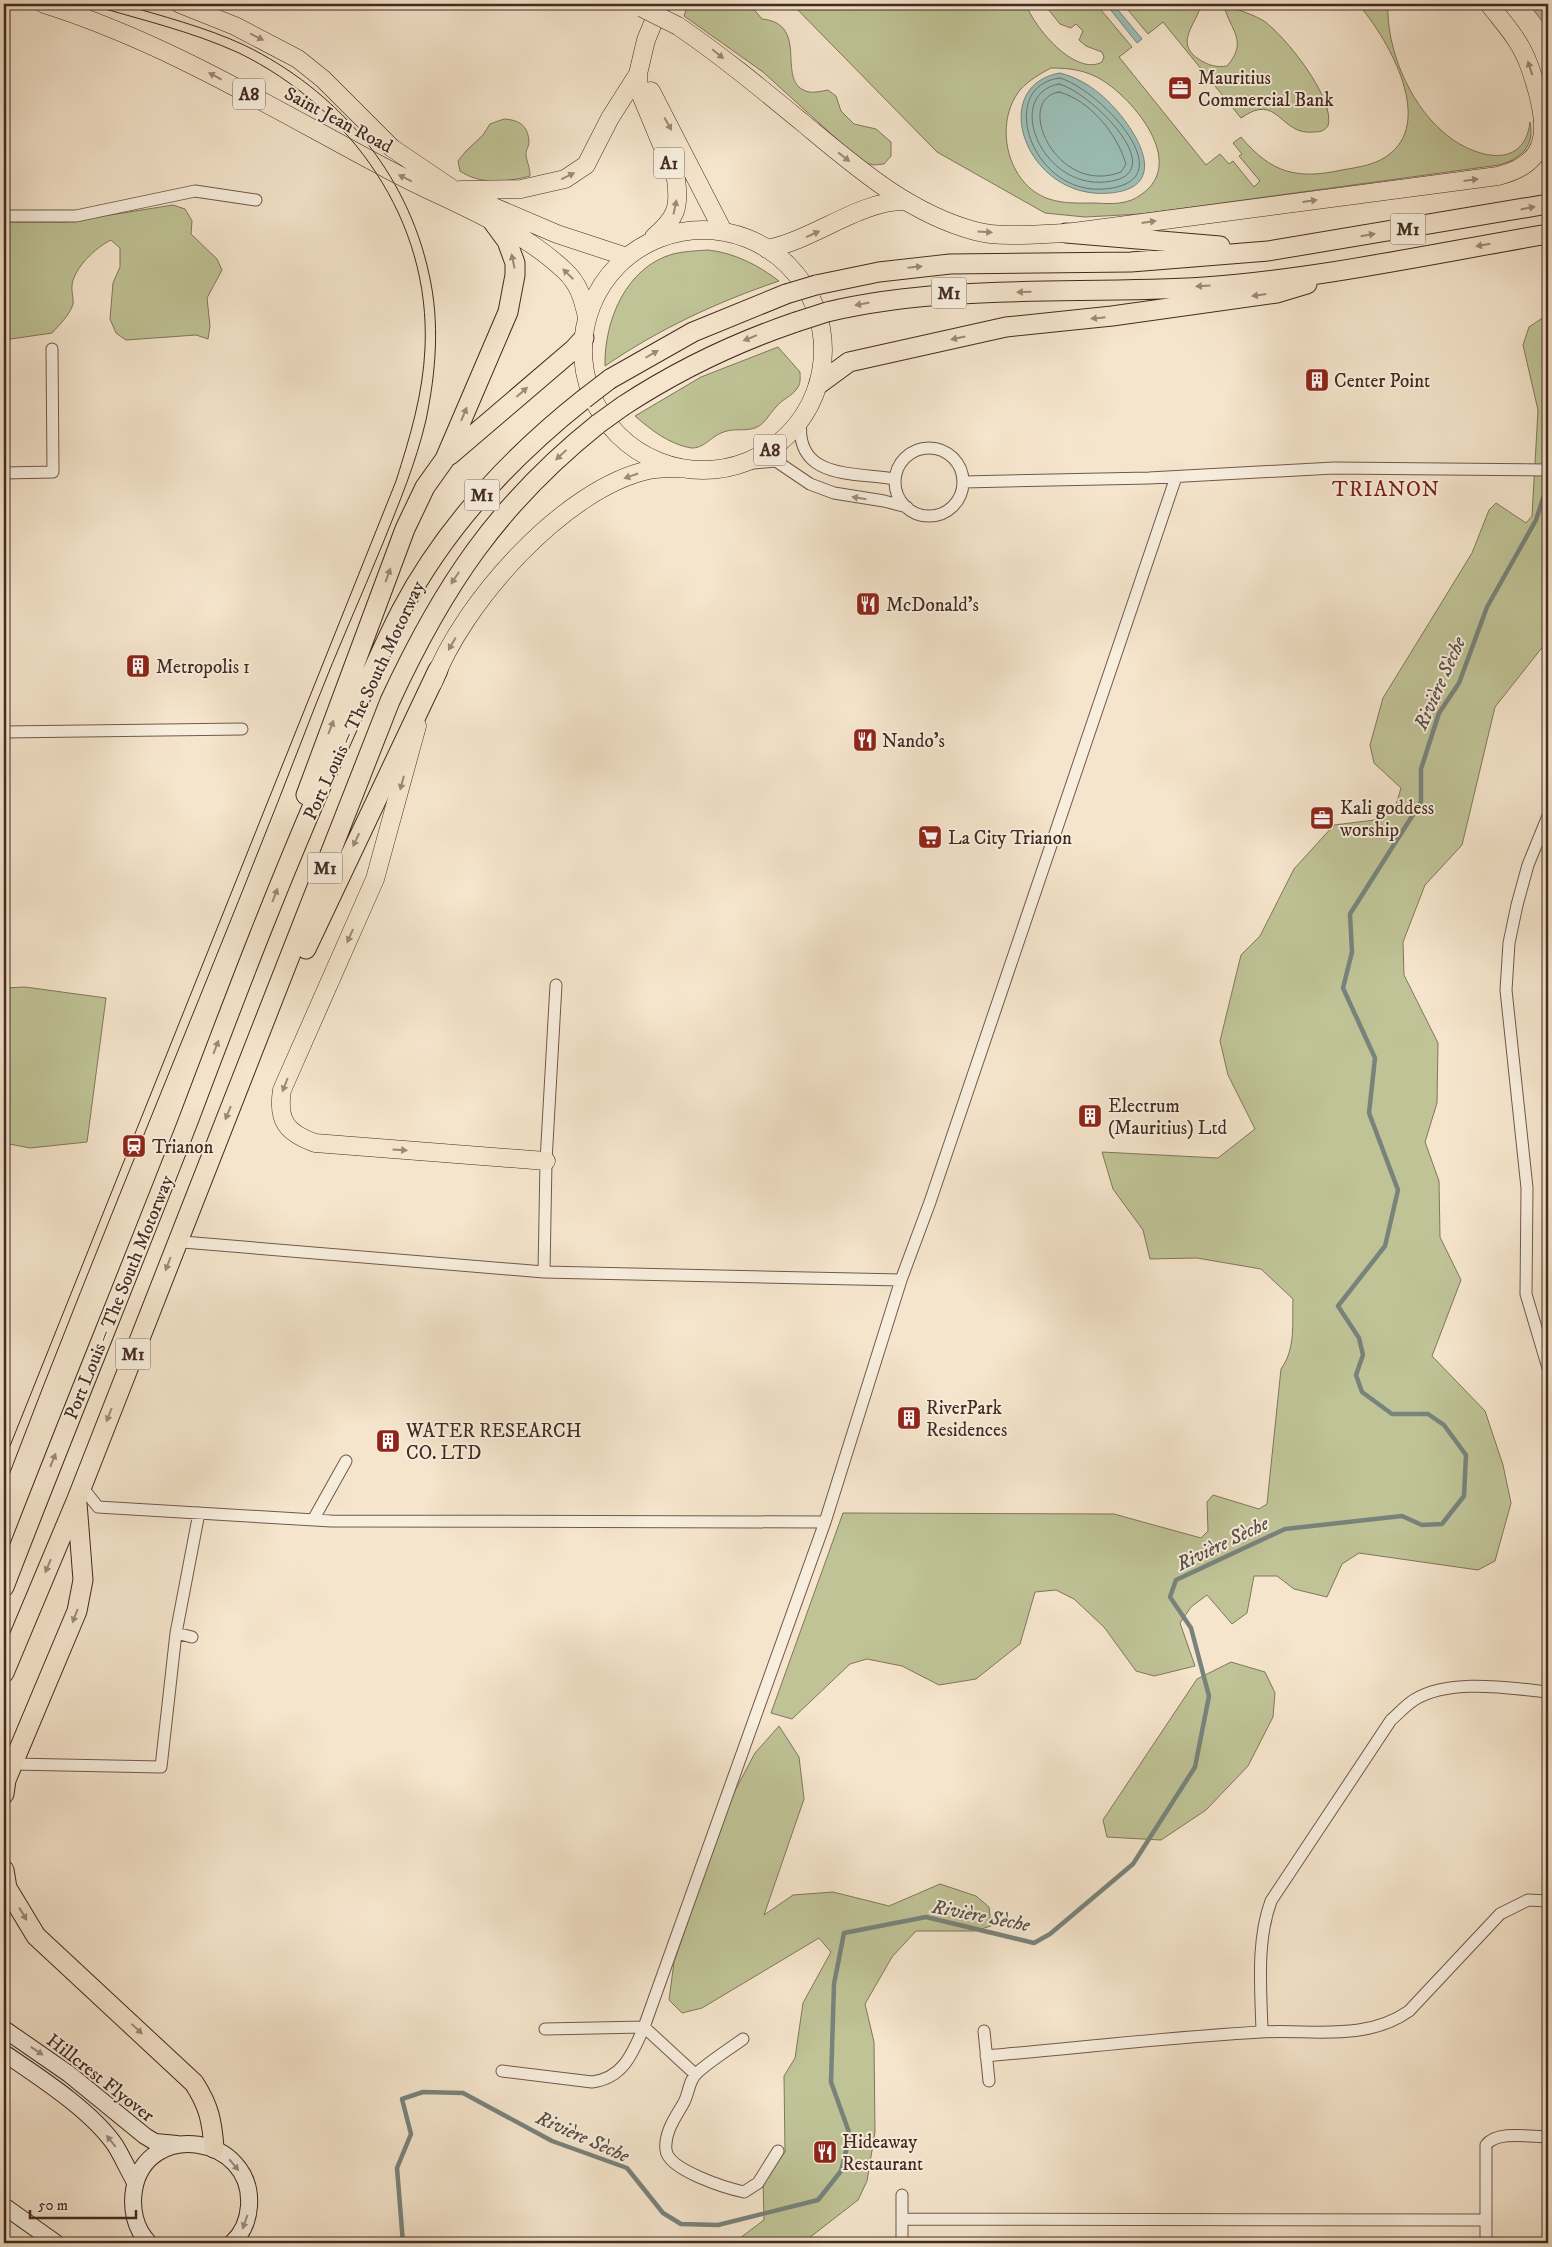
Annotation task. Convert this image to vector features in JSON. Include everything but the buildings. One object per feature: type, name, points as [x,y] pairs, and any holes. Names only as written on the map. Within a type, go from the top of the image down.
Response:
[{"type":"highway","name":"Port Louis – The South Motorway","points":[[4,1588],[161,1190],[289,857],[402,610],[427,568],[468,512],[510,463],[547,428],[610,379],[693,332],[786,294],[816,285],[880,272],[941,265],[1131,262],[1268,251],[1548,204]]},
{"type":"highway","points":[[289,857],[308,785],[405,528],[425,487],[445,459],[508,312],[515,275],[515,263],[507,241],[493,222]]},
{"type":"highway","points":[[1066,233],[1268,251]]},
{"type":"highway","name":"Port Louis – The South Motorway","points":[[4,1673],[79,1493],[390,701],[425,627],[446,591],[500,517],[568,448],[623,406],[705,358],[743,341],[796,322],[860,304],[932,294],[1141,290],[1269,280],[1548,234]]},
{"type":"highway","points":[[819,384],[849,362],[1006,327],[1112,316],[1277,293],[1390,261]]},
{"type":"highway","points":[[445,459],[574,349],[584,338]]},
{"type":"highway","points":[[260,1035],[275,1020],[333,890],[438,670]]},
{"type":"highway","points":[[4,1555],[42,1488]]},
{"type":"highway","points":[[4,1794],[6,1780],[77,1611],[83,1580],[79,1493]]},
{"type":"highway","points":[[4,1870],[7,1888],[36,1936],[194,2083],[207,2103],[212,2124],[214,2148]]},
{"type":"main road","name":"Saint Jean Road","points":[[44,4],[87,17],[183,58],[451,195]]},
{"type":"main road","name":"A8","points":[[180,4],[235,26],[298,59],[323,79],[392,148],[451,195],[529,243],[566,271],[575,281],[582,295],[587,317]]},
{"type":"main road","name":"A1","points":[[646,244],[670,223],[675,212],[678,192],[676,179],[639,90],[640,69],[646,40],[661,4]]},
{"type":"main road","points":[[637,6],[678,26],[712,48],[840,154],[903,201],[940,219],[977,232],[1027,234],[1066,233],[1498,176],[1523,168],[1534,158],[1544,137],[1540,100],[1529,62],[1517,40],[1489,4]]},
{"type":"main road","points":[[451,195],[521,189],[565,179],[586,165],[610,118],[640,69]]},
{"type":"main road","name":"A1","points":[[640,69],[653,98],[724,231]]},
{"type":"main road","name":"A8","points":[[451,195],[557,234],[627,257]]},
{"type":"main road","points":[[767,249],[800,240],[879,204],[903,201]]},
{"type":"main road","name":"A8","points":[[693,230],[724,231],[767,249],[785,262],[802,283],[815,306],[822,332],[823,358],[819,384],[812,403],[801,420],[775,447],[743,464],[711,470],[679,468],[651,458],[627,442],[607,421],[592,395],[587,376],[584,338],[587,317],[596,295],[605,281],[627,257],[646,244],[669,235],[693,230]]},
{"type":"main road","points":[[546,1160],[315,1143],[296,1136],[285,1124],[280,1105],[282,1090],[376,879],[418,725],[438,670],[474,607],[513,560],[549,525],[588,498],[622,479],[649,470],[679,468]]},
{"type":"main road","name":"Hillcrest Flyover","points":[[4,2029],[70,2074],[145,2136],[155,2142],[197,2144],[214,2148]]},
{"type":"main road","name":"Hillcrest Flyover","points":[[4,2053],[44,2080],[94,2121],[114,2144],[135,2182]]},
{"type":"main road","points":[[149,2243],[136,2224],[132,2203],[135,2182],[142,2169],[152,2157],[165,2149],[179,2144]]},
{"type":"main road","points":[[214,2148],[231,2159],[244,2176],[249,2197],[248,2218],[239,2237],[232,2243]]},
{"type":"main road","points":[[4,2206],[56,2243]]},
{"type":"street","points":[[4,216],[76,216],[195,191],[256,200]]},
{"type":"street","points":[[4,473],[53,472],[52,349]]},
{"type":"street","points":[[801,420],[799,437],[806,454],[816,465],[832,471],[895,479]]},
{"type":"street","points":[[743,464],[776,462],[810,484],[834,493],[884,501],[907,508],[921,515],[930,516],[946,511],[958,499],[963,482],[957,462],[945,452],[930,448],[920,449],[907,456],[898,469],[895,479],[896,489],[907,508]]},
{"type":"street","points":[[963,482],[1176,476],[1334,468],[1548,470]]},
{"type":"street","points":[[502,2071],[592,2082],[604,2080],[624,2067],[632,2056],[825,1522],[901,1280],[930,1202],[1176,476]]},
{"type":"street","points":[[4,732],[242,729]]},
{"type":"street","points":[[1548,816],[1528,865],[1517,905],[1509,943],[1506,990],[1527,1188],[1526,1294],[1548,1368]]},
{"type":"street","points":[[544,1272],[546,1160],[556,985]]},
{"type":"street","points":[[183,1242],[544,1272],[901,1280]]},
{"type":"street","points":[[313,1520],[346,1461]]},
{"type":"street","points":[[79,1493],[98,1507],[313,1520],[825,1522]]},
{"type":"street","points":[[13,1764],[161,1767],[176,1633],[200,1513]]},
{"type":"street","points":[[176,1633],[192,1637]]},
{"type":"street","points":[[1262,2032],[1261,1959],[1264,1927],[1271,1901],[1391,1720],[1413,1700],[1438,1689],[1497,1687],[1548,1692]]},
{"type":"street","points":[[986,2056],[1262,2032],[1354,2032],[1392,2021],[1416,2004],[1500,1914],[1528,1900],[1548,1901]]},
{"type":"street","points":[[545,2029],[644,2027],[695,2074]]},
{"type":"street","points":[[984,2031],[989,2081]]},
{"type":"street","points":[[743,2039],[695,2074],[690,2083],[687,2098],[666,2138],[666,2152],[672,2162],[722,2187],[744,2192],[758,2183],[778,2151]]},
{"type":"street","points":[[1486,2243],[1485,2151],[1489,2140],[1499,2137],[1548,2137]]},
{"type":"street","points":[[902,2195],[902,2242]]},
{"type":"street","points":[[902,2219],[1485,2220]]},
{"type":"green space","points":[[688,4],[746,4],[751,6],[762,19],[777,23],[785,31],[789,42],[791,67],[799,87],[809,92],[828,90],[836,96],[841,111],[854,124],[876,129],[891,142],[891,156],[884,164],[874,165],[862,162],[763,72],[684,16]]},
{"type":"green space","points":[[792,4],[1026,4],[1037,24],[1056,47],[1068,56],[1091,65],[1102,62],[1104,57],[1102,52],[1086,46],[1079,40],[1083,31],[1076,24],[1071,28],[1060,24],[1044,4],[1096,4],[1132,47],[1119,57],[1206,165],[1220,154],[1229,164],[1233,161],[1254,187],[1260,181],[1239,156],[1242,154],[1233,143],[1241,137],[1263,159],[1274,166],[1286,171],[1311,174],[1355,168],[1374,163],[1391,153],[1403,138],[1408,119],[1407,98],[1401,77],[1381,36],[1358,4],[1388,4],[1391,38],[1402,73],[1410,90],[1430,119],[1453,140],[1480,153],[1507,154],[1518,149],[1526,138],[1530,122],[1531,130],[1525,150],[1514,159],[1499,165],[1141,214],[1085,217],[1045,213],[937,152]],"holes":[[[1051,68],[1084,72],[1102,80],[1128,101],[1140,116],[1150,132],[1157,149],[1159,165],[1154,181],[1137,198],[1114,203],[1055,201],[1035,192],[1023,181],[1014,167],[1009,152],[1006,136],[1007,119],[1012,104],[1020,90],[1031,80]]]},
{"type":"green space","points":[[1123,4],[1201,4],[1189,33],[1188,47],[1200,60],[1209,65],[1223,67],[1227,66],[1237,49],[1236,36],[1224,6],[1255,16],[1264,21],[1296,54],[1317,85],[1328,114],[1328,126],[1320,131],[1302,131],[1293,128],[1279,116],[1264,109],[1254,111],[1241,118],[1163,22],[1148,34]]},
{"type":"green space","points":[[1529,4],[1548,4],[1548,29]]},
{"type":"green space","points":[[504,119],[518,122],[527,131],[529,145],[526,156],[530,176],[494,181],[476,179],[460,171],[458,161],[466,151],[483,135],[490,124]]},
{"type":"green space","points":[[173,205],[185,209],[192,221],[191,234],[217,259],[222,270],[207,298],[210,326],[208,339],[196,335],[126,340],[116,333],[110,319],[113,283],[120,267],[120,248],[111,240],[93,253],[81,265],[72,285],[72,308],[52,333],[4,340],[4,222],[66,222]]},
{"type":"green space","points":[[708,250],[728,254],[746,261],[779,281],[689,317],[646,340],[605,366],[609,331],[614,314],[621,298],[631,283],[642,271],[657,261],[673,254]]},
{"type":"green space","points":[[1544,317],[1548,318],[1548,640],[1495,707],[1462,845],[1425,885],[1403,942],[1404,975],[1438,1043],[1437,1103],[1425,1142],[1439,1181],[1440,1237],[1461,1280],[1432,1356],[1485,1411],[1503,1465],[1511,1503],[1495,1561],[1478,1570],[1359,1553],[1342,1564],[1327,1597],[1294,1589],[1277,1576],[1254,1576],[1247,1613],[1232,1624],[1207,1595],[1191,1607],[1180,1623],[1195,1666],[1154,1676],[1136,1671],[1104,1627],[1074,1599],[1056,1590],[1035,1592],[1020,1644],[976,1679],[939,1685],[902,1666],[867,1659],[850,1664],[792,1719],[771,1713],[843,1513],[1114,1514],[1201,1538],[1208,1531],[1207,1502],[1213,1495],[1259,1509],[1267,1504],[1281,1369],[1286,1361],[1291,1344],[1293,1299],[1261,1269],[1197,1258],[1150,1259],[1143,1230],[1113,1189],[1102,1152],[1218,1158],[1255,1129],[1228,1075],[1220,1041],[1241,955],[1260,936],[1294,869],[1334,825],[1383,819],[1396,805],[1401,788],[1374,763],[1370,745],[1383,698],[1472,553],[1489,510],[1496,503],[1526,523],[1532,516],[1538,410],[1523,345],[1529,327]]},
{"type":"green space","points":[[778,347],[800,372],[800,384],[793,393],[778,404],[763,423],[755,428],[725,431],[699,447],[691,448],[668,440],[635,416],[701,377]]},
{"type":"green space","points":[[25,987],[106,998],[87,1142],[30,1148],[4,1143],[4,988]]},
{"type":"green space","points":[[1231,1662],[1265,1672],[1275,1693],[1273,1717],[1248,1766],[1206,1810],[1161,1840],[1107,1837],[1103,1820],[1197,1679]]},
{"type":"green space","points":[[779,1726],[799,1757],[804,1799],[764,1915],[793,1895],[833,1892],[889,1906],[940,1884],[976,1896],[989,1907],[991,1926],[974,1931],[916,1931],[892,1957],[865,2004],[874,2042],[875,2132],[867,2181],[858,2200],[809,2238],[796,2243],[739,2243],[736,2241],[764,2220],[763,2182],[785,2152],[784,2076],[795,2058],[803,2003],[831,1952],[819,1938],[702,2008],[682,2013],[669,2000],[674,1962],[729,1802],[755,1753]]},
{"type":"water","points":[[1106,4],[1113,4],[1142,39],[1137,43]]},
{"type":"water","points":[[1060,73],[1081,81],[1100,94],[1123,118],[1134,134],[1145,165],[1141,178],[1131,188],[1110,193],[1081,191],[1056,179],[1038,162],[1026,141],[1021,119],[1025,98],[1037,82]]},
{"type":"waterway","name":"Rivière Sèche","points":[[403,2243],[397,2168],[411,2134],[402,2099],[423,2092],[463,2093],[552,2141],[627,2168],[663,2213],[681,2224],[718,2225],[818,2200],[841,2171],[850,2135],[831,2082],[834,1984],[844,1933],[926,1917],[1034,1943],[1050,1934],[1133,1864],[1195,1767],[1209,1696],[1191,1628],[1170,1597],[1176,1580],[1285,1529],[1402,1516],[1422,1525],[1442,1524],[1464,1496],[1466,1455],[1444,1425],[1428,1414],[1392,1414],[1362,1392],[1356,1375],[1363,1355],[1359,1338],[1338,1306],[1385,1246],[1398,1190],[1369,1113],[1375,1058],[1343,988],[1352,952],[1350,914],[1421,802],[1421,769],[1439,713],[1459,683],[1487,607],[1536,520],[1545,492],[1548,447]]},
{"type":"tram line","points":[[4,1461],[396,481],[419,399],[425,348],[423,301],[414,256],[398,213],[376,173],[349,137],[316,104],[279,76],[239,53],[183,32],[88,4]]},
{"type":"tram line","points":[[4,1488],[324,684],[401,498],[426,420],[434,365],[435,310],[429,274],[419,237],[404,202],[385,169],[363,138],[338,110],[309,85],[278,64],[244,45],[183,22],[121,4]]},
{"type":"place","name":"Mauritius Commercial Bank","points":[[1180,88]]},
{"type":"place","name":"Center Point","points":[[1317,380]]},
{"type":"place","name":"McDonald's","points":[[868,604]]},
{"type":"place","name":"Metropolis 1","points":[[138,666]]},
{"type":"place","name":"Nando's","points":[[865,740]]},
{"type":"place","name":"Kali goddess worship","points":[[1322,818]]},
{"type":"place","name":"La City Trianon","points":[[930,837]]},
{"type":"place","name":"Electrum (Mauritius) Ltd","points":[[1090,1116]]},
{"type":"place","name":"Trianon","points":[[134,1146]]},
{"type":"place","name":"RiverPark Residences","points":[[909,1418]]},
{"type":"place","name":"WATER RESEARCH CO. LTD","points":[[388,1441]]},
{"type":"place","name":"Hideaway Restaurant","points":[[825,2152]]},
{"type":"district","name":"TRIANON","points":[[1386,489]]}]
